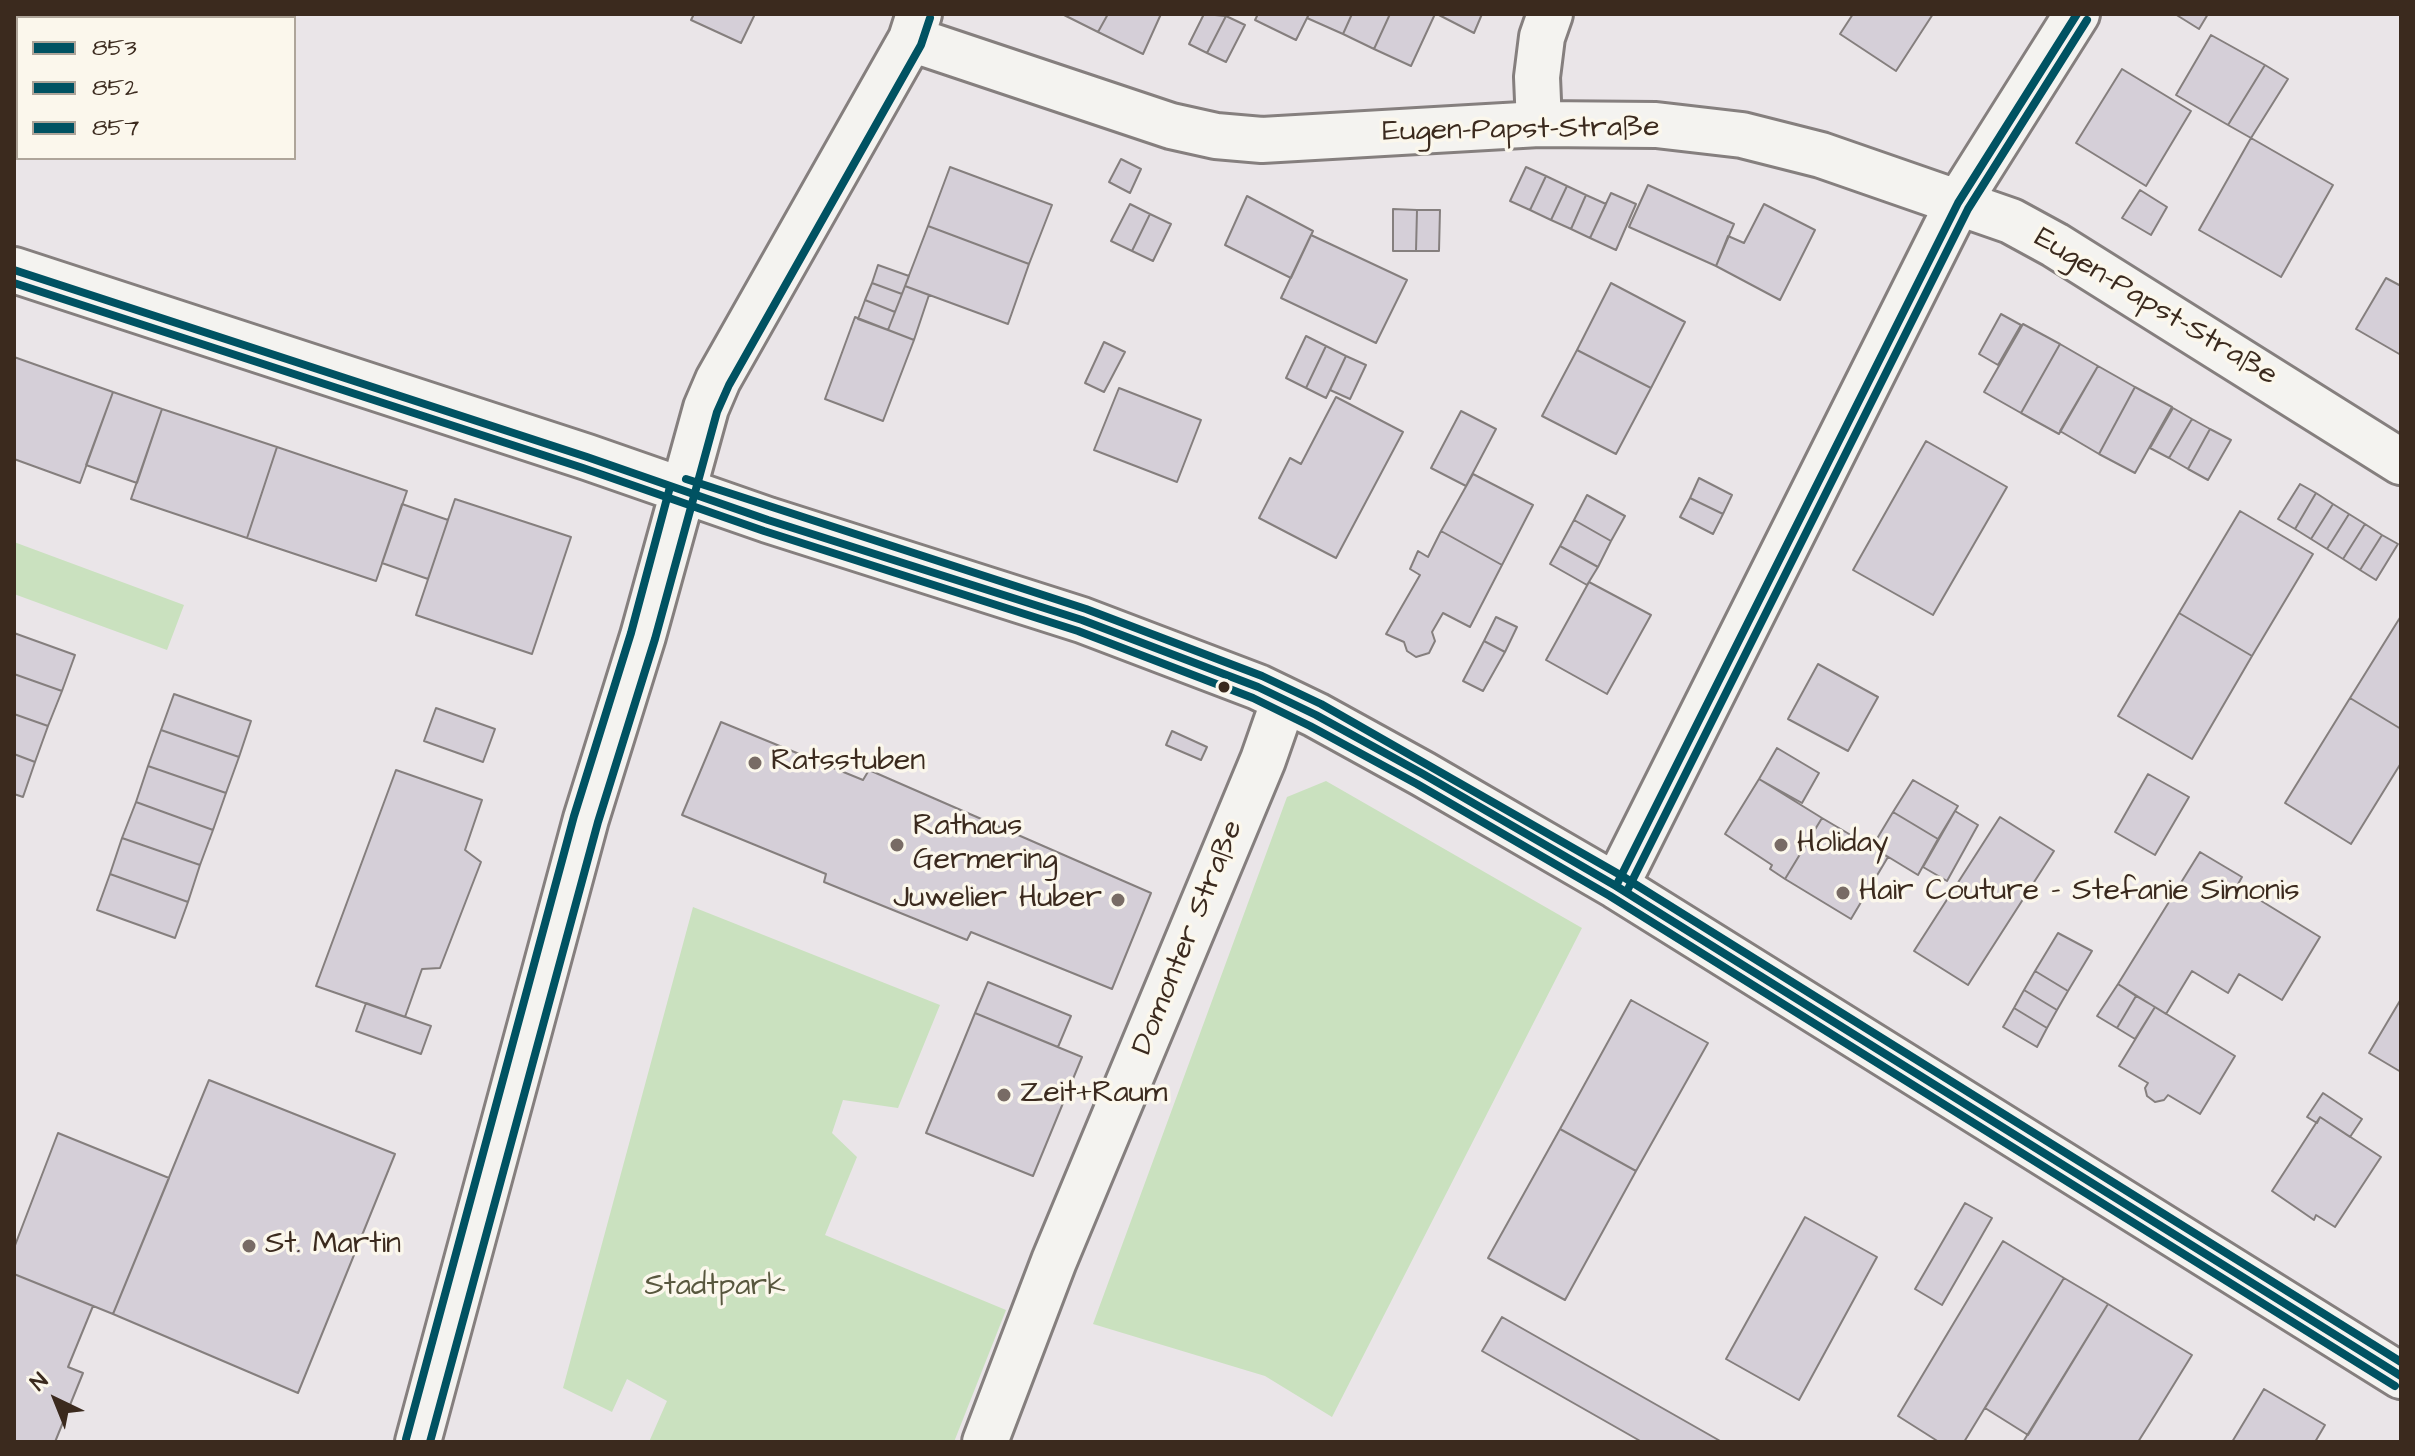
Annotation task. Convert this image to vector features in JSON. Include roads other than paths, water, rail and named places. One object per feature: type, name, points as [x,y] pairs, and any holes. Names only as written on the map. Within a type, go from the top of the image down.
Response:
[{"type":"street","points":[[1539,124],[1537,77],[1542,37],[1550,14]]},
{"type":"street","points":[[1616,886],[1958,203],[2077,14]]},
{"type":"street","points":[[418,1442],[586,819],[643,636],[682,490],[718,380],[915,26]]},
{"type":"street","name":"Eugen-Papst-Straße","points":[[915,26],[1171,126],[1216,136],[1262,140],[1539,124],[1656,125],[1742,135],[1860,166],[2011,221],[2055,245],[2401,462]]},
{"type":"street","points":[[14,270],[768,520],[1082,620],[1198,663],[1284,700],[1410,767],[1616,886],[2401,1376]]},
{"type":"street","name":"Domonter Straße","points":[[985,1442],[1054,1261],[1263,760],[1284,700]]},
{"type":"place","name":"Ratsstuben","points":[[755,763]]},
{"type":"place","name":"Rathaus Germering","points":[[897,845]]},
{"type":"place","name":"Holiday","points":[[1781,845]]},
{"type":"place","name":"Hair Couture - Stefanie Simonis","points":[[1843,893]]},
{"type":"place","name":"Juwelier Huber","points":[[1118,900]]},
{"type":"place","name":"Zeit+Raum","points":[[1004,1095]]},
{"type":"place","name":"St. Martin","points":[[249,1246]]},
{"type":"park label","name":"Stadtpark","points":[[715,1288]]}]
